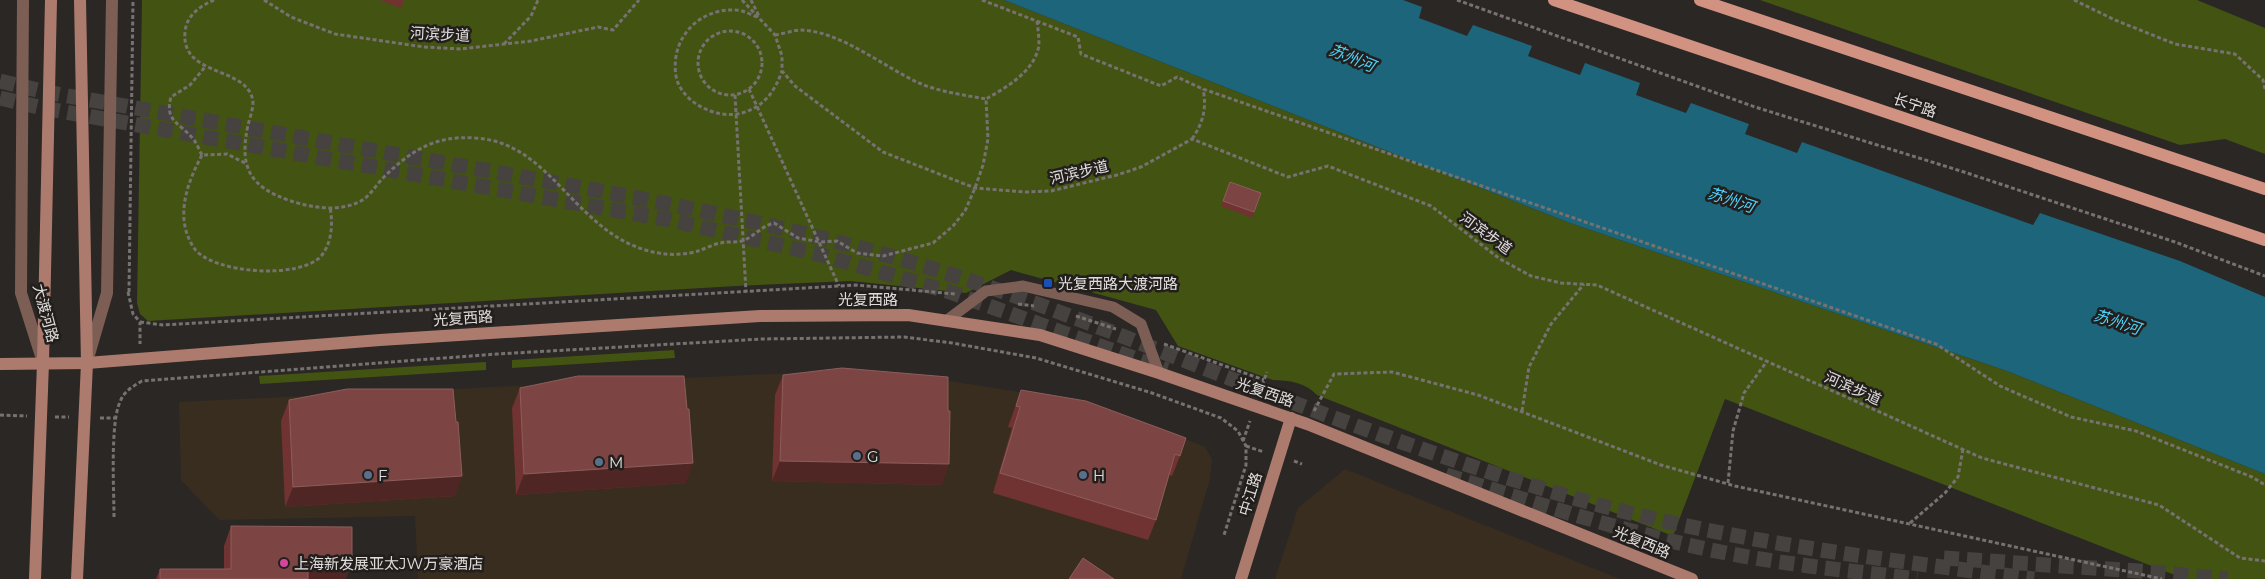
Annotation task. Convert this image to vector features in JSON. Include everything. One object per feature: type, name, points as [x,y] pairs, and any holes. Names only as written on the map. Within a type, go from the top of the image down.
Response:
[{"type":"main road","name":"长宁路","points":[[1554,0],[2265,240]]},
{"type":"main road","name":"长宁路","points":[[1700,0],[2265,189]]},
{"type":"street","name":"大渡河路","points":[[23,0],[21,294],[43,363]]},
{"type":"street","name":"大渡河路","points":[[35,579],[43,363],[51,0]]},
{"type":"street","points":[[78,579],[87,363],[80,0]]},
{"type":"street","points":[[87,363],[107,294],[112,0]]},
{"type":"street","name":"光复西路","points":[[0,364],[87,363],[380,340],[760,316],[908,315],[1040,335],[1160,373],[1307,424],[1692,579]]},
{"type":"street","name":"中江路","points":[[1241,579],[1291,418]]},
{"type":"lane","points":[[946,321],[986,291],[1023,286],[1113,307],[1141,324],[1160,373]]},
{"type":"path","points":[[129,292],[133,0]]},
{"type":"path","points":[[214,0],[192,14],[186,24],[184,39],[191,54],[205,67],[235,79],[246,87],[252,97],[253,106],[244,146],[245,163],[253,177],[269,192],[292,201],[320,208],[344,207],[364,199],[403,158],[428,144],[464,137],[490,138],[508,144],[531,157],[583,212],[612,235],[636,247],[665,254],[695,252],[719,243],[742,241],[764,225],[774,224],[798,238],[820,242],[837,241],[857,254],[883,256],[933,243],[953,226],[964,211],[975,188],[983,165],[988,138],[986,99]]},
{"type":"path","name":"河滨步道","points":[[264,0],[290,17],[334,34],[452,49],[531,41],[598,27],[613,30],[639,0]]},
{"type":"path","points":[[503,44],[532,16],[538,0]]},
{"type":"path","points":[[742,0],[760,18],[775,35],[782,56],[782,71],[777,87],[758,106],[735,115],[719,115],[702,108],[687,96],[676,77],[676,56],[682,39],[689,28],[703,16],[718,11],[738,10],[760,18]]},
{"type":"path","points":[[751,0],[760,18]]},
{"type":"path","points":[[982,0],[1078,37],[1082,54],[1161,86],[1177,77],[1203,88],[1936,344],[2000,386],[2071,417],[2136,431],[2252,477],[2265,485]]},
{"type":"path","points":[[1457,0],[1755,107],[1964,172],[2175,242],[2265,276]]},
{"type":"path","points":[[2074,0],[2115,20],[2175,44],[2235,54],[2263,80],[2265,89]]},
{"type":"path","points":[[775,35],[800,30],[822,33],[853,47],[921,84],[956,94],[986,99],[1020,76],[1035,58],[1039,44],[1037,21]]},
{"type":"path","points":[[724,31],[739,32],[751,39],[760,50],[762,65],[758,78],[749,89],[735,95],[720,94],[708,87],[700,75],[697,61],[701,47],[711,36],[724,31]]},
{"type":"path","points":[[202,154],[194,140],[172,120],[168,106],[171,97],[190,85],[205,67]]},
{"type":"path","name":"河滨步道","points":[[782,71],[795,86],[883,152],[975,188],[1051,192],[1141,167],[1192,139],[1288,177],[1328,166],[1431,206],[1500,259],[1530,276],[1561,283],[1596,285],[1982,458],[2159,505],[2240,558],[2265,561]]},
{"type":"path","points":[[1192,139],[1200,128],[1206,104],[1203,88]]},
{"type":"path","points":[[749,89],[839,286]]},
{"type":"path","points":[[735,95],[746,292]]},
{"type":"path","points":[[202,154],[227,154],[245,163]]},
{"type":"path","points":[[202,154],[184,195],[184,217],[195,249],[224,266],[274,272],[300,266],[320,256],[328,244],[331,230],[330,207]]},
{"type":"path","points":[[1522,411],[1529,367],[1551,324],[1584,284]]},
{"type":"path","points":[[114,517],[115,418],[119,402],[128,389],[142,381],[497,354],[762,339],[904,337],[952,343],[1036,358],[1152,393],[1221,418],[1238,431],[1246,446],[1246,465],[1224,535]]},
{"type":"path","points":[[1728,483],[1733,431],[1744,394],[1767,361]]},
{"type":"path","points":[[1307,424],[1334,374],[1392,372],[1478,395],[1661,465],[1728,483],[2162,579]]},
{"type":"path","points":[[1910,524],[1945,493],[1958,477],[1963,449]]},
{"type":"shaded area","points":[[814,372],[899,373],[1032,394],[1171,433],[1205,447],[1212,459],[1210,479],[1181,579],[418,579],[415,516],[219,520],[181,480],[179,402]]},
{"type":"shaded area","points":[[1345,469],[1620,579],[1275,579],[1298,508]]},
{"type":"green space","points":[[142,0],[1004,0],[1570,223],[2007,371],[2265,474],[2265,579],[2185,579],[1725,399],[1673,536],[1317,395],[1302,385],[1273,380],[1178,346],[1156,310],[1011,270],[966,293],[851,281],[736,286],[148,321],[140,314],[137,303]]},
{"type":"green space","points":[[1760,0],[2197,0],[2265,28],[2265,154],[2225,139],[2180,145]]},
{"type":"green space","points":[[674,350],[675,358],[512,368],[512,360]]},
{"type":"green space","points":[[486,362],[486,370],[260,384],[259,376]]},
{"type":"water","name":"苏州河","points":[[1004,0],[1403,0],[1422,7],[1419,18],[1467,36],[1473,25],[1532,46],[1528,56],[1580,75],[1585,63],[1640,83],[1636,95],[1686,113],[1691,103],[1749,124],[1745,134],[1797,153],[1802,142],[2033,225],[2040,213],[2180,261],[2265,297],[2265,474],[2007,371],[1570,223]]},
{"type":"building","points":[[1230,182],[1261,193],[1254,212],[1223,201]]},
{"type":"building","name":"G","points":[[842,368],[948,377],[948,411],[950,411],[949,464],[780,461],[783,375]]},
{"type":"building","name":"M","points":[[578,376],[684,376],[687,409],[689,409],[693,463],[524,474],[520,388]]},
{"type":"building","name":"F","points":[[347,389],[453,389],[456,422],[458,422],[462,476],[293,487],[289,400]]},
{"type":"building","name":"H","points":[[1021,390],[1086,401],[1186,438],[1180,456],[1175,454],[1156,520],[1000,473],[1020,407],[1016,406]]},
{"type":"building","points":[[231,526],[352,527],[352,563],[308,563],[308,579],[160,579],[160,569],[231,569]]},
{"type":"building","points":[[1083,558],[1114,579],[1069,579]]},
{"type":"tunnel","points":[[0,81],[46,92],[655,201],[776,227],[897,258],[1001,291],[1345,422],[1471,466],[1567,496],[1625,512],[1741,536],[1858,555],[2034,579]]},
{"type":"tunnel","points":[[0,98],[43,108],[670,220],[818,254],[950,292],[1167,370]]},
{"type":"tunnel","points":[[1446,475],[1602,523],[1665,540],[1724,553],[1779,562],[1917,579]]},
{"type":"tunnel","points":[[1944,558],[2153,572],[2227,579]]},
{"type":"place","name":"光复西路大渡河路","points":[[1048,283]]},
{"type":"place","name":"G","points":[[857,456]]},
{"type":"place","name":"M","points":[[599,462]]},
{"type":"place","name":"F","points":[[368,475]]},
{"type":"place","name":"H","points":[[1083,475]]},
{"type":"place","name":"上海新发展亚太JW万豪酒店","points":[[284,563]]}]
